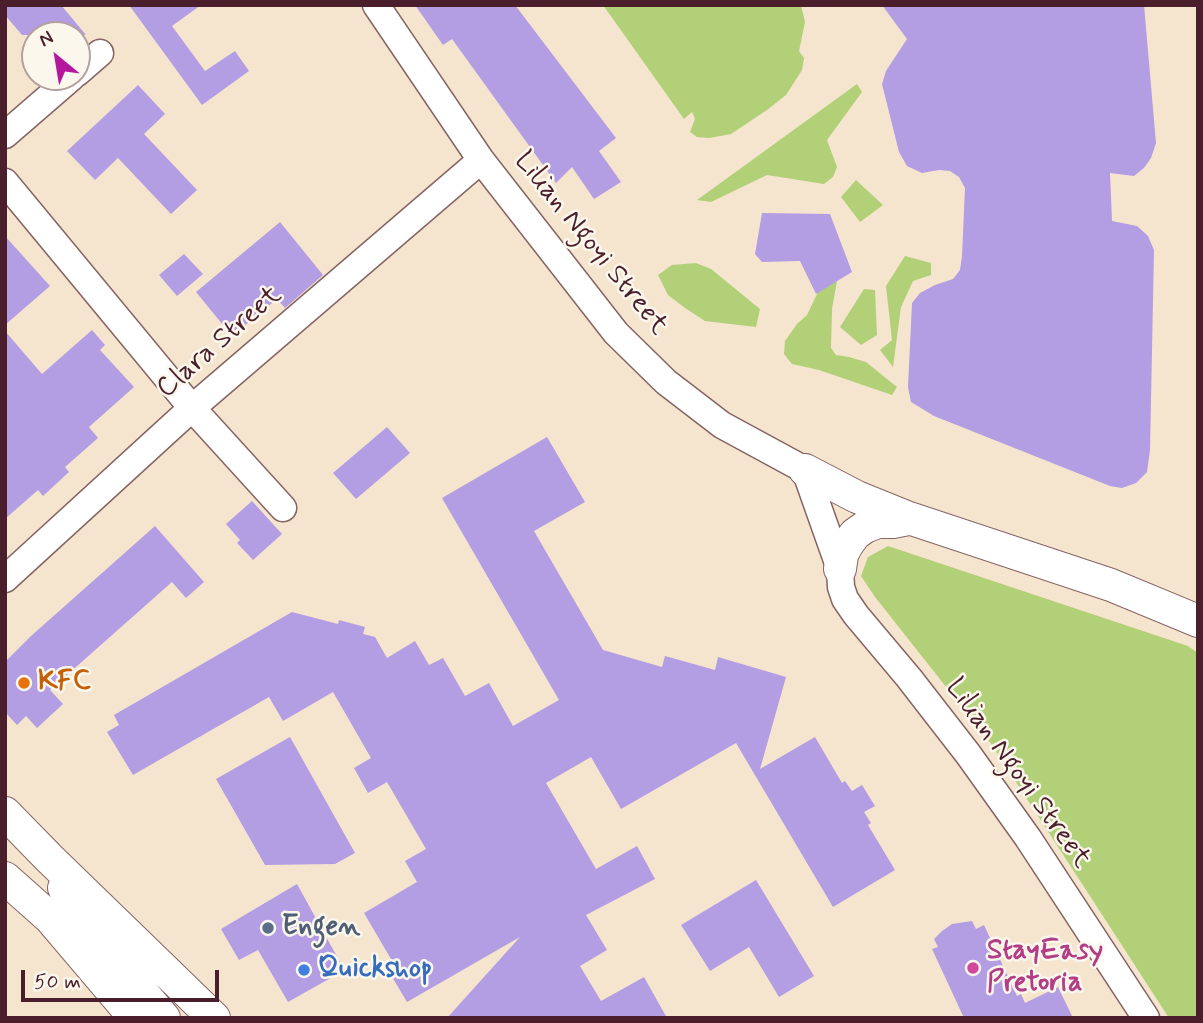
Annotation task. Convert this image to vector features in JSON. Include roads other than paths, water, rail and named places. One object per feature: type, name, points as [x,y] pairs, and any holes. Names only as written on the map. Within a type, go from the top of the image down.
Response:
[{"type":"main road","points":[[805,470],[857,497],[909,518],[1111,585],[1198,621]]},
{"type":"main road","points":[[840,569],[846,545],[855,534],[878,522],[909,518]]},
{"type":"main road","points":[[5,813],[214,1018]]},
{"type":"main road","points":[[62,870],[66,893],[87,925],[164,1018]]},
{"type":"main road","points":[[5,878],[50,918],[135,1018]]},
{"type":"street","name":"Lilian Ngoyi Street","points":[[376,5],[481,160],[616,333],[666,382],[722,425],[805,470],[840,569],[842,593],[856,615],[968,754],[1028,838],[1146,1018]]},
{"type":"street","points":[[91,61],[100,53]]},
{"type":"street","points":[[5,135],[56,91]]},
{"type":"street","name":"Clara Street","points":[[5,579],[192,408],[481,160]]},
{"type":"street","points":[[5,182],[192,408],[283,508]]},
{"type":"place","name":"KFC","points":[[24,683]]},
{"type":"place","name":"Engen","points":[[268,928]]},
{"type":"place","name":"StayEasy Pretoria","points":[[973,968]]},
{"type":"place","name":"Quickshop","points":[[304,970]]}]
